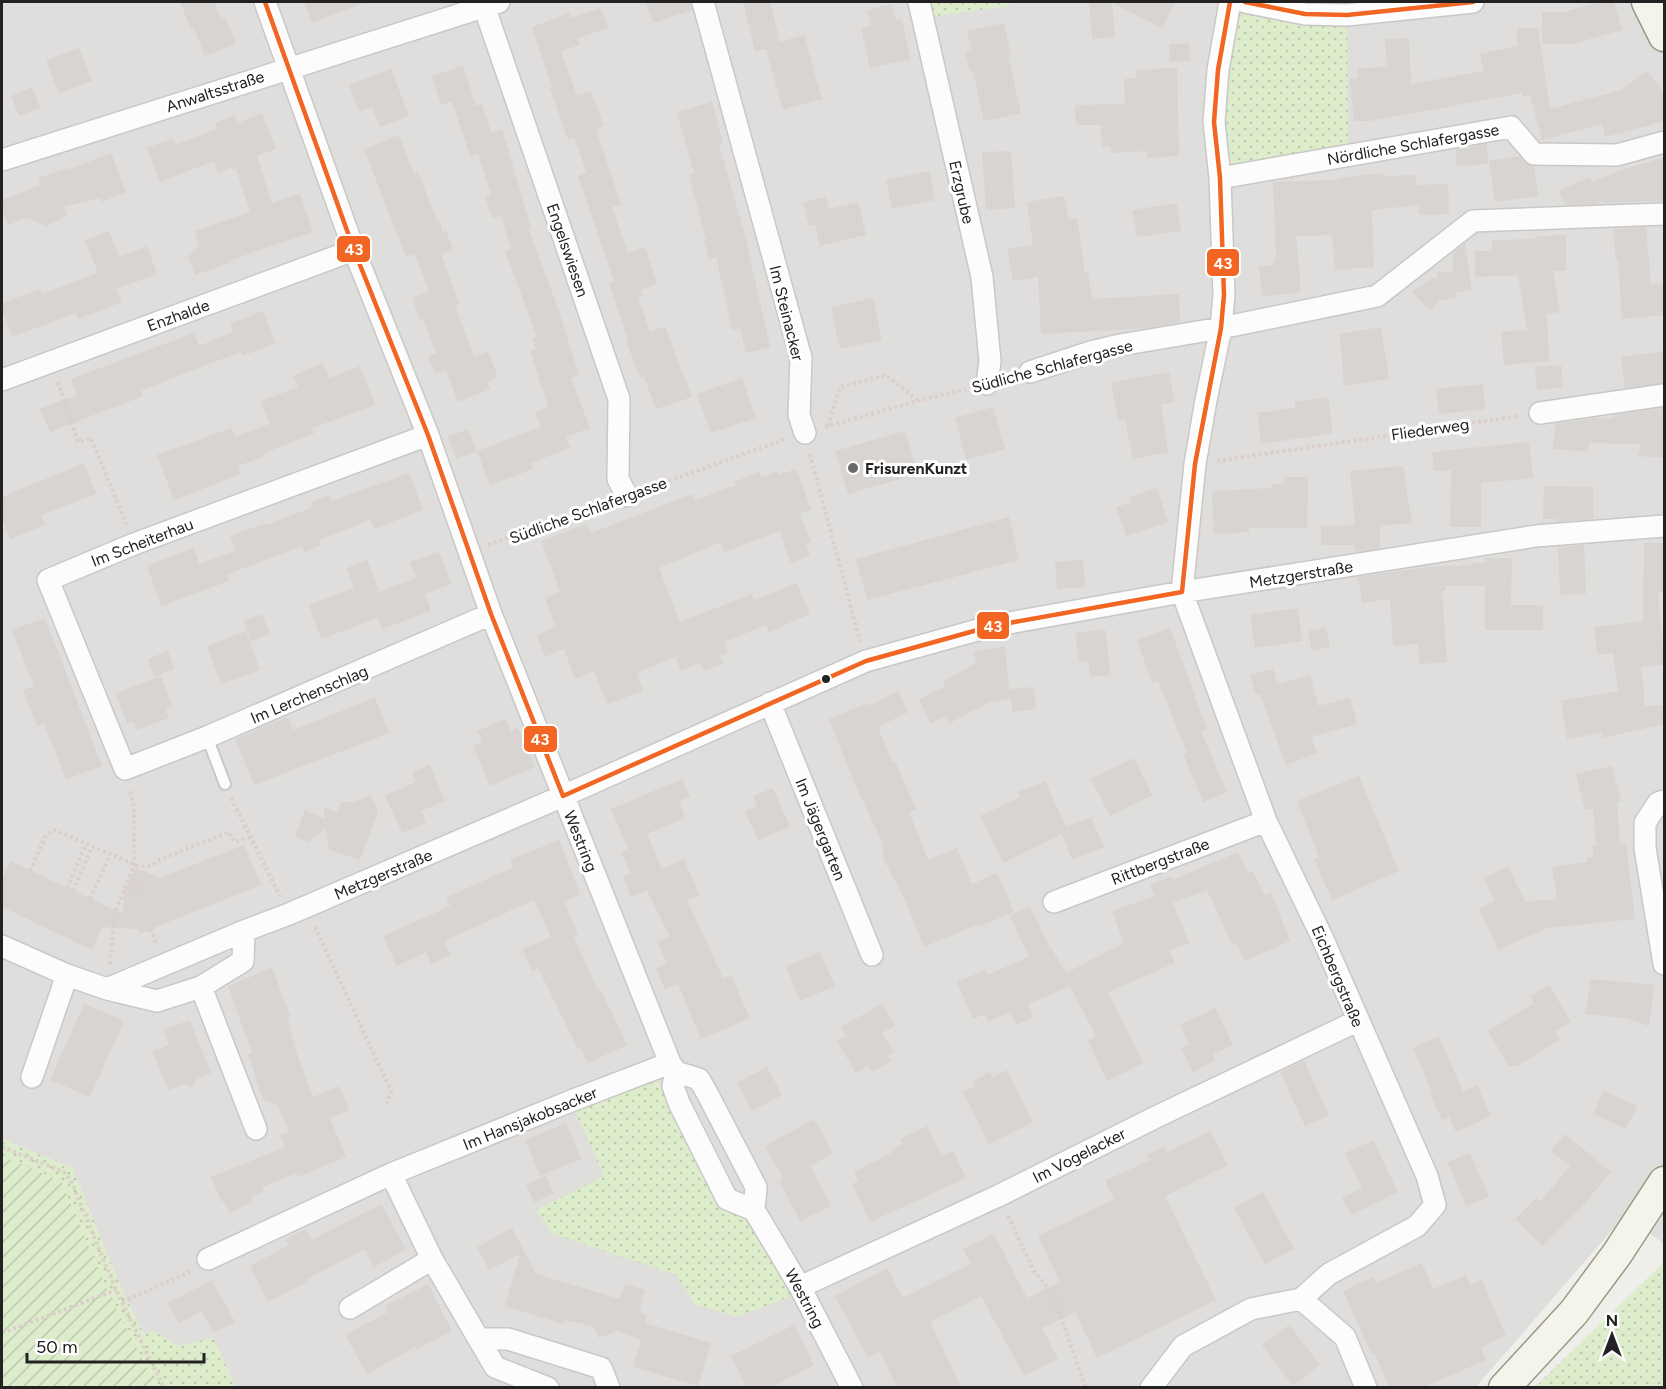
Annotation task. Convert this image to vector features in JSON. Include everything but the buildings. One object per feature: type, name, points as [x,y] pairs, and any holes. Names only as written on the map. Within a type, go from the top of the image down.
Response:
[{"type":"main road","points":[[1647,2],[1665,36]]},
{"type":"main road","points":[[1504,1388],[1574,1312],[1623,1246],[1665,1182]]},
{"type":"street","name":"Westring","points":[[265,2],[354,250],[428,435],[491,615],[673,1067],[673,1086],[679,1103],[728,1199],[754,1210]]},
{"type":"street","name":"Im Steinacker","points":[[703,2],[801,358],[799,415],[805,433]]},
{"type":"street","name":"Erzgrube","points":[[919,2],[981,277],[990,362],[987,384]]},
{"type":"street","points":[[1182,592],[1195,464],[1221,328],[1224,295],[1220,178],[1214,122],[1218,70],[1230,2]]},
{"type":"street","points":[[1245,2],[1305,14],[1347,15],[1473,2]]},
{"type":"street","name":"Anwaltsstraße","points":[[2,160],[491,4]]},
{"type":"street","name":"Engelswiesen","points":[[491,4],[619,399],[618,478],[627,496]]},
{"type":"street","name":"Nördliche Schlafergasse","points":[[1220,178],[1511,127],[1534,154],[1617,155],[1665,142]]},
{"type":"street","name":"Südliche Schlafergasse","points":[[1030,372],[1091,352],[1377,296],[1473,221],[1665,214]]},
{"type":"street","name":"Enzhalde","points":[[2,380],[354,250]]},
{"type":"street","points":[[1540,412],[1665,395]]},
{"type":"street","name":"Im Scheiterhau","points":[[125,769],[48,580],[134,544],[428,435]]},
{"type":"street","name":"Metzgerstraße","points":[[107,989],[563,796],[866,661],[992,626],[1182,592],[1536,536],[1665,526]]},
{"type":"street","name":"Eichbergstraße","points":[[1182,592],[1266,821],[1322,937],[1357,1022],[1427,1176],[1435,1204],[1417,1226],[1329,1274],[1301,1299]]},
{"type":"street","name":"Im Lerchenschlag","points":[[125,769],[207,737],[491,615]]},
{"type":"street","name":"Im Jägergarten","points":[[770,703],[872,955]]},
{"type":"street","points":[[1665,801],[1658,803],[1645,824],[1645,848],[1665,964]]},
{"type":"street","name":"Rittbergstraße","points":[[1054,902],[1266,821]]},
{"type":"street","points":[[2,946],[67,975],[107,989],[157,1001],[201,987],[243,961],[244,931]]},
{"type":"street","points":[[32,1077],[67,975]]},
{"type":"street","points":[[201,987],[256,1129]]},
{"type":"street","name":"Im Vogelacker","points":[[800,1287],[998,1196],[1156,1117],[1357,1022]]},
{"type":"street","name":"Westring","points":[[673,1067],[699,1079],[708,1093],[756,1187],[754,1210],[800,1287],[848,1386]]},
{"type":"street","name":"Im Hansjakobsacker","points":[[208,1259],[391,1174],[673,1067]]},
{"type":"street","points":[[391,1174],[432,1259],[495,1367],[548,1388]]},
{"type":"street","points":[[350,1308],[432,1259]]},
{"type":"street","points":[[1151,1388],[1183,1346],[1251,1309],[1301,1299],[1345,1336],[1366,1388]]},
{"type":"street","points":[[479,1339],[508,1339],[601,1368],[609,1388]]},
{"type":"lane","points":[[207,737],[225,784]]},
{"type":"path","points":[[51,362],[78,442],[91,438],[134,544]]},
{"type":"path","points":[[828,426],[840,387],[886,375],[917,401]]},
{"type":"path","name":"Südliche Schlafergasse","points":[[470,552],[805,433],[987,384]]},
{"type":"path","name":"Fliederweg","points":[[1195,464],[1540,412]]},
{"type":"path","points":[[805,433],[866,661]]},
{"type":"path","points":[[107,989],[115,913],[134,865],[134,806],[125,769]]},
{"type":"path","points":[[225,784],[250,837],[297,910],[391,1091],[387,1103]]},
{"type":"path","points":[[30,871],[46,835],[54,830],[141,867],[153,865],[159,860],[229,832],[234,842],[250,837]]},
{"type":"path","points":[[67,888],[86,844]]},
{"type":"path","points":[[73,891],[92,847]]},
{"type":"path","points":[[90,899],[110,855]]},
{"type":"path","points":[[123,893],[135,888],[136,885],[128,880]]},
{"type":"path","points":[[2,1146],[64,1172],[71,1181],[116,1290],[164,1388]]},
{"type":"path","points":[[998,1196],[1034,1271],[1049,1289],[1086,1388]]},
{"type":"path","points":[[122,1302],[200,1267],[208,1259]]},
{"type":"path","points":[[2,1334],[116,1290]]},
{"type":"shaded area","points":[[2,2],[1664,2],[1664,1244],[1625,1215],[1476,1387],[236,1388],[213,1339],[178,1346],[154,1331],[144,1334],[124,1295],[72,1168],[2,1139]]},
{"type":"green space","points":[[919,2],[1010,2],[1008,6],[923,18]]},
{"type":"green space","points":[[1230,2],[1347,15],[1348,156],[1220,178]]},
{"type":"green space","points":[[655,1076],[725,1211],[744,1216],[755,1225],[771,1261],[792,1296],[737,1317],[694,1304],[676,1275],[553,1234],[536,1210],[604,1176],[573,1107]]},
{"type":"green space","points":[[2,1139],[72,1168],[124,1295],[144,1334],[154,1331],[178,1346],[213,1338],[236,1387],[157,1387],[112,1301],[61,1181],[2,1156]]},
{"type":"green space","points":[[2,1156],[61,1181],[112,1301],[157,1387],[2,1387]]},
{"type":"green space","points":[[1664,1262],[1664,1387],[1535,1387]]},
{"type":"transit line","name":"43","points":[[265,2],[354,250],[428,435],[491,614],[563,796],[866,661],[992,626],[1182,592],[1195,464],[1221,328],[1224,295],[1220,178],[1214,122],[1218,70],[1230,2]]},
{"type":"transit line","name":"43","points":[[1245,2],[1305,14],[1347,15],[1473,2]]},
{"type":"place","name":"FrisurenKunzt","points":[[853,468]]}]
